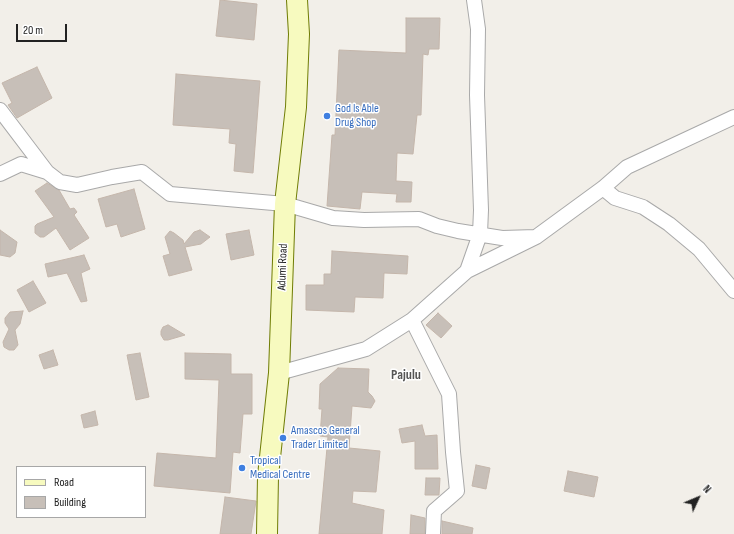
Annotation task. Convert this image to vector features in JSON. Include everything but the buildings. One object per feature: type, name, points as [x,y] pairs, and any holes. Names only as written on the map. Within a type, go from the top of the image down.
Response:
[{"type":"main road","name":"Adumi Road","points":[[267,534],[268,476],[279,373],[285,204],[296,107],[299,34],[297,0]]},
{"type":"street","points":[[467,271],[480,234],[481,210],[477,95],[478,29],[474,0]]},
{"type":"street","points":[[0,110],[47,172],[60,182],[77,185],[142,172],[170,194],[285,204],[333,218],[364,220],[420,219],[437,226],[458,231],[502,238],[536,237]]},
{"type":"street","points":[[279,373],[366,349],[412,320],[467,271],[536,237],[603,188],[627,167],[734,117]]},
{"type":"street","points":[[0,174],[21,164],[47,172]]},
{"type":"street","points":[[603,188],[615,198],[643,207],[669,224],[699,249],[734,291]]},
{"type":"street","points":[[412,320],[449,394],[457,491],[434,511],[433,534]]},
{"type":"place","name":"God Is Able Drug Shop","points":[[327,116]]},
{"type":"place","name":"Amascos General Trader Limited","points":[[283,438]]},
{"type":"place","name":"Tropical Medical Centre","points":[[242,468]]},
{"type":"district","name":"Pajulu","points":[[406,375]]}]
